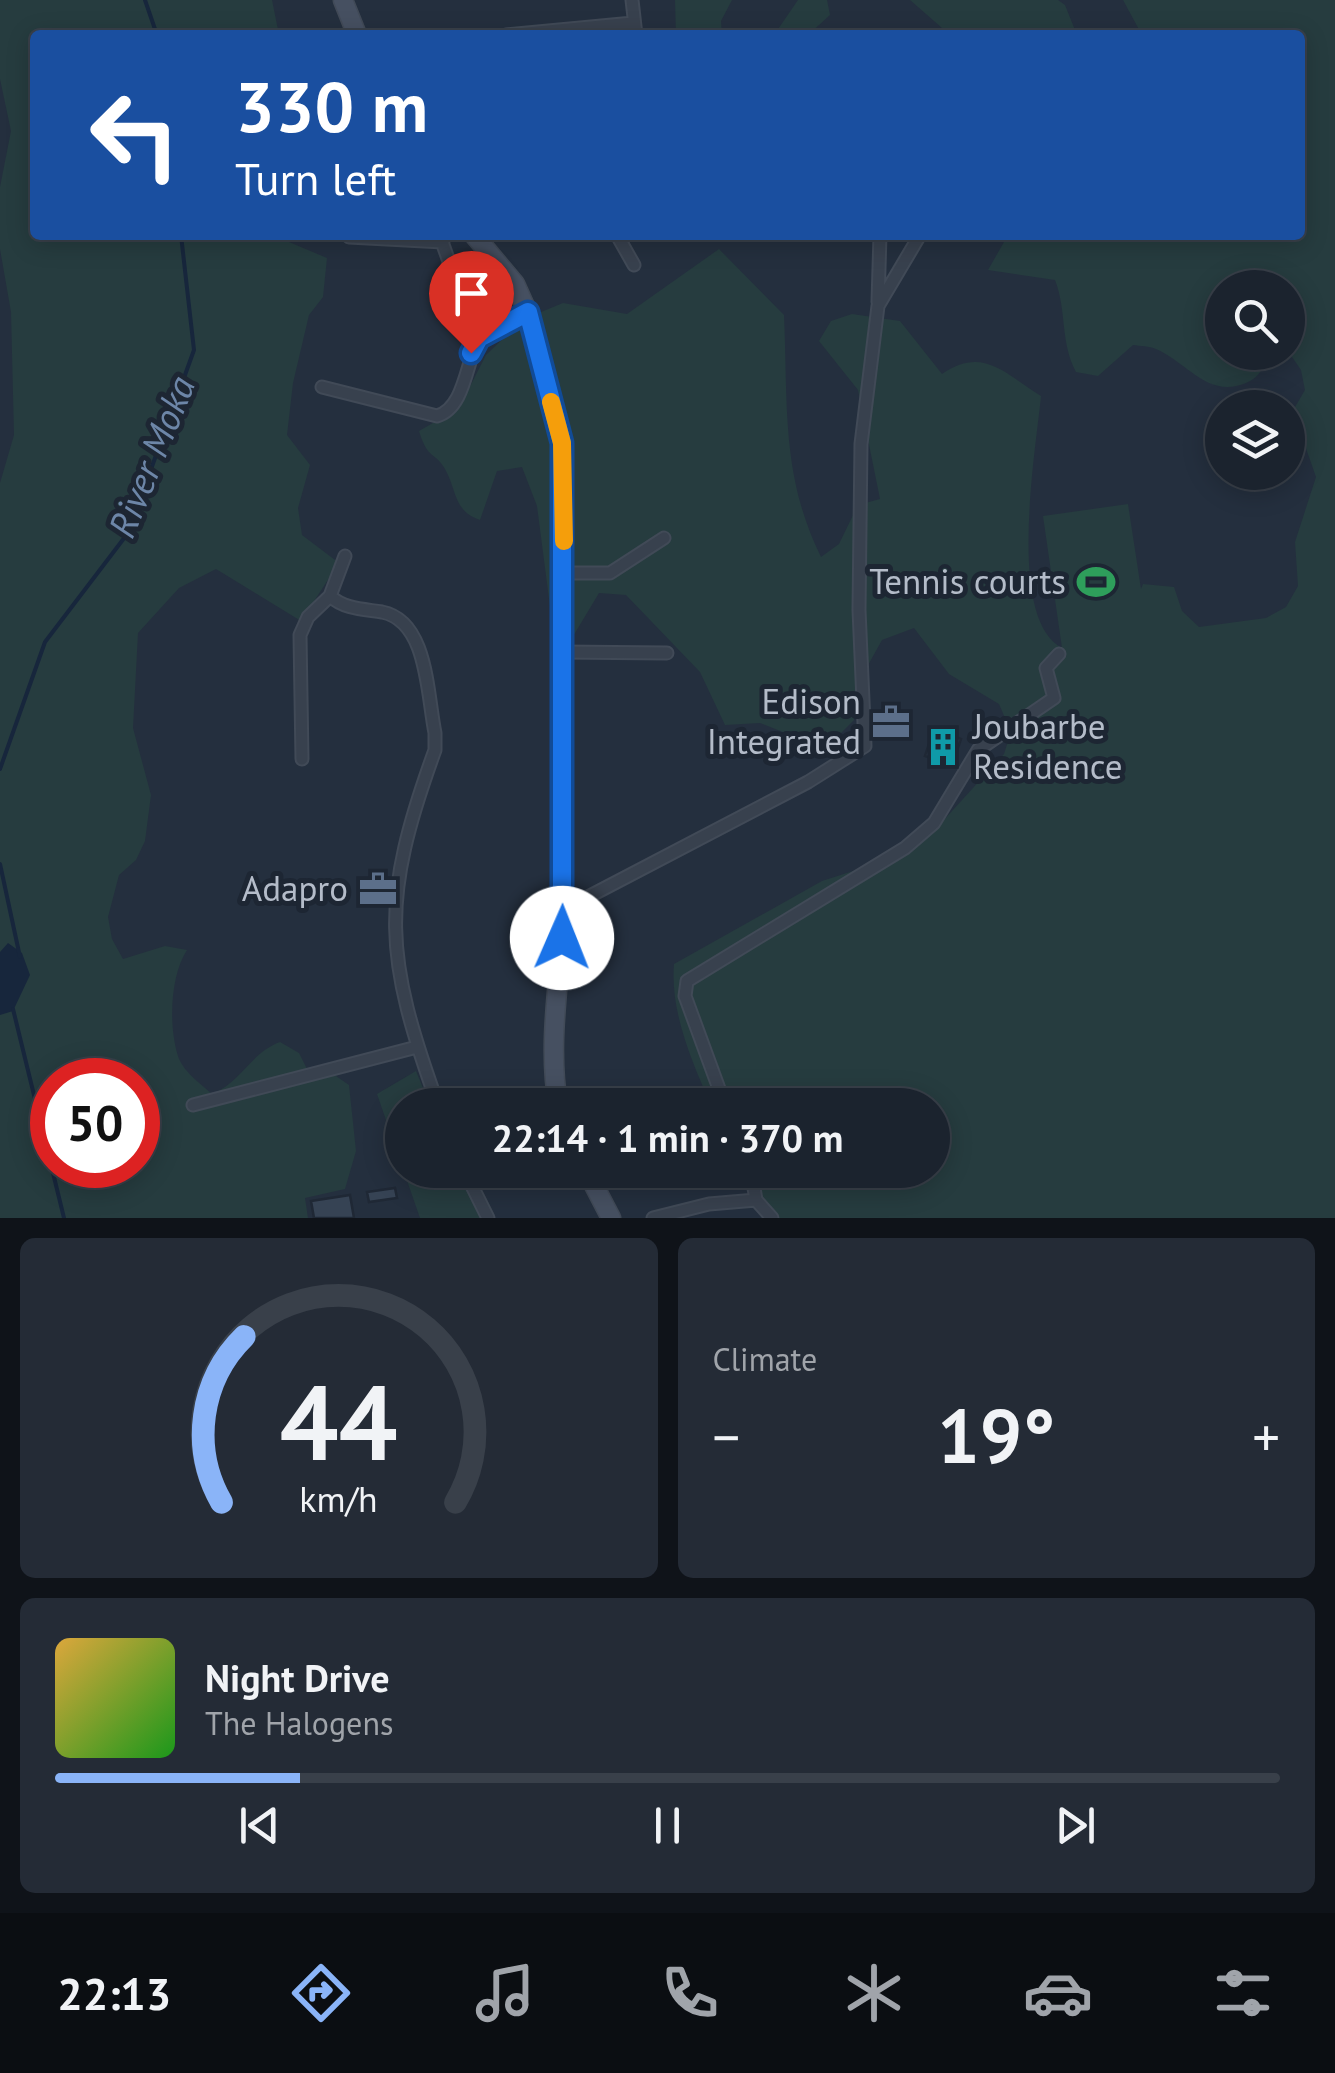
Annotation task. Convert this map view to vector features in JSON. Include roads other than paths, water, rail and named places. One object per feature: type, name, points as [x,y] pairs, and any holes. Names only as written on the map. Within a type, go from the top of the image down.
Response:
[{"type":"main road","points":[[343,0],[355,30]]},
{"type":"main road","points":[[478,240],[514,284],[528,312],[562,443],[562,965],[551,1034],[556,1088]]},
{"type":"main road","points":[[595,1188],[611,1218]]},
{"type":"street","points":[[632,0],[634,29]]},
{"type":"street","points":[[441,240],[468,315]]},
{"type":"street","points":[[620,240],[634,266]]},
{"type":"street","points":[[563,910],[808,782],[865,746],[859,610],[861,444],[878,306],[880,240]]},
{"type":"street","points":[[878,306],[917,240]]},
{"type":"street","points":[[322,387],[437,416],[446,413],[457,398],[479,338],[528,312]]},
{"type":"street","points":[[564,572],[610,573],[664,538]]},
{"type":"street","points":[[302,760],[300,635],[308,617],[330,596],[345,556]]},
{"type":"street","points":[[330,596],[340,605],[397,615],[414,630],[435,750],[399,861],[393,938],[406,1015],[432,1088]]},
{"type":"street","points":[[562,652],[667,653]]},
{"type":"street","points":[[719,1088],[685,996],[687,980],[904,848],[934,824],[978,750],[1054,698],[1046,668],[1059,654]]},
{"type":"street","points":[[193,1105],[417,1047]]},
{"type":"street","points":[[473,1188],[488,1218]]},
{"type":"street","points":[[754,1188],[756,1200],[772,1218]]},
{"type":"street","points":[[653,1218],[709,1204],[756,1200]]},
{"type":"water","points":[[8,943],[22,953],[30,975],[13,1011],[0,1015],[0,952]]},
{"type":"waterway","name":"River Moka","points":[[145,0],[155,30]]},
{"type":"waterway","name":"River Moka","points":[[0,769],[45,642],[128,533],[194,350],[182,240]]},
{"type":"waterway","name":"River Moka","points":[[0,864],[20,957]]},
{"type":"waterway","name":"River Moka","points":[[13,1009],[64,1218]]},
{"type":"place","name":"Tennis courts","points":[[1096,582]]},
{"type":"place","name":"Edison Integrated","points":[[891,722]]},
{"type":"place","name":"Joubarbe Residence","points":[[943,747]]},
{"type":"place","name":"Adapro","points":[[378,889]]}]
